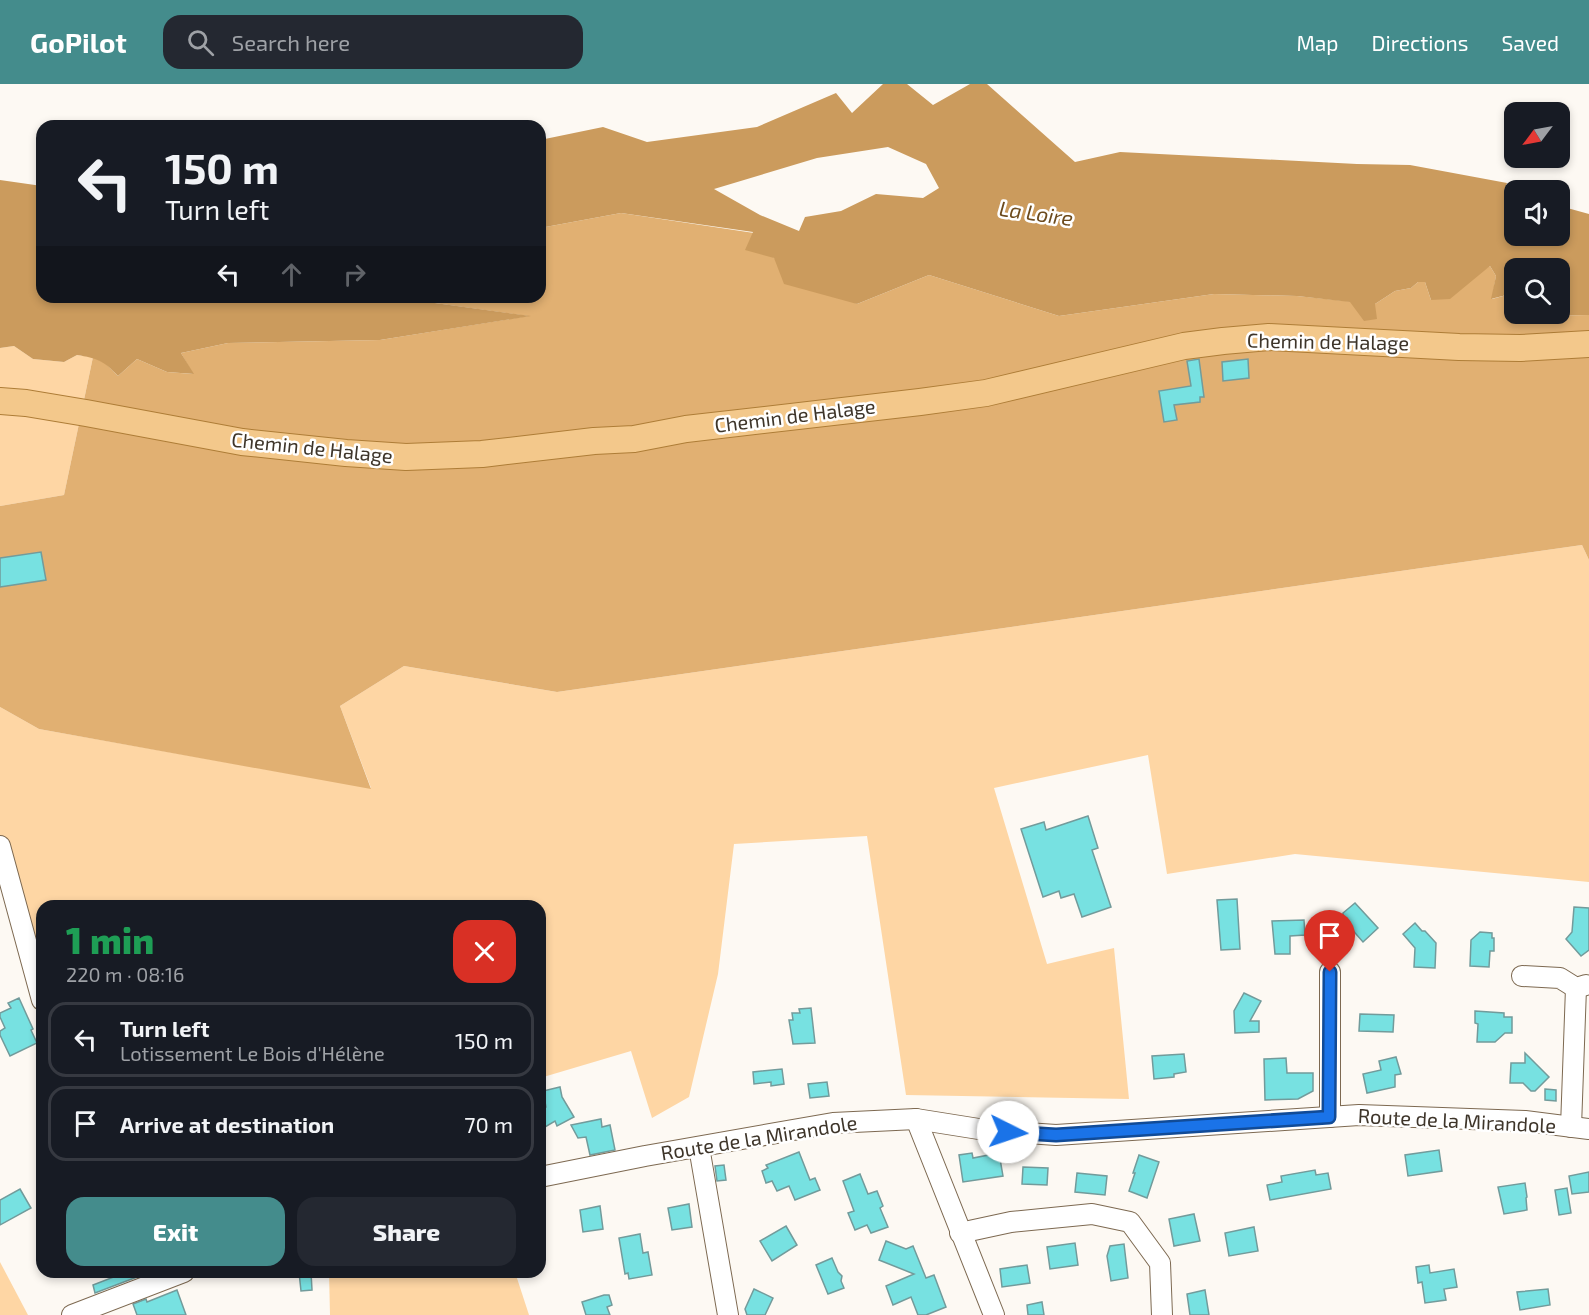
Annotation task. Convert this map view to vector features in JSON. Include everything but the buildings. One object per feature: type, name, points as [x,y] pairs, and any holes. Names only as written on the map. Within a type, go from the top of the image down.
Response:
[{"type":"main road","name":"Chemin de Halage","points":[[0,401],[86,413],[242,442],[406,457],[482,454],[594,441],[634,439],[686,429],[986,393],[1184,346],[1223,341],[1269,337],[1520,348],[1589,344]]},
{"type":"street","points":[[0,846],[36,978]]},
{"type":"street","points":[[1329,1117],[1330,972]]},
{"type":"street","points":[[1522,976],[1560,978],[1582,986],[1580,1128]]},
{"type":"street","name":"Route de la Mirandole","points":[[546,1176],[833,1123],[916,1119],[985,1130],[1056,1135],[1359,1116],[1525,1121],[1580,1128]]},
{"type":"street","points":[[916,1119],[988,1313]]},
{"type":"street","points":[[699,1147],[728,1315]]},
{"type":"street","points":[[960,1233],[1011,1222],[1092,1214],[1130,1222],[1160,1263],[1162,1315]]},
{"type":"street","points":[[72,1315],[168,1278]]},
{"type":"shaded area","points":[[621,213],[754,233],[774,258],[857,304],[929,275],[1059,316],[1214,294],[1297,296],[1375,304],[1395,291],[1411,288],[1418,282],[1425,282],[1431,300],[1490,266],[1496,276],[1492,299],[1504,296],[1504,324],[1570,324],[1570,315],[1589,315],[1589,560],[1582,545],[557,692],[404,666],[340,706],[371,789],[39,729],[0,707],[0,506],[64,495],[93,357],[105,363],[118,376],[137,359],[167,372],[193,374],[181,353],[228,343],[380,340],[528,316],[434,303],[546,303],[546,227]]},
{"type":"shaded area","points":[[14,346],[33,359],[64,362],[77,355],[93,357],[64,495],[0,506],[0,348]]},
{"type":"shaded area","points":[[1582,545],[1589,560],[1589,882],[1295,854],[1167,874],[1148,755],[994,788],[1047,964],[1114,948],[1129,1099],[906,1095],[867,836],[734,844],[718,974],[689,1097],[652,1118],[631,1051],[546,1076],[546,900],[36,900],[36,966],[0,877],[0,707],[39,729],[371,788],[340,706],[404,666],[557,692]]},
{"type":"shaded area","points":[[0,1262],[28,1315],[0,1315]]},
{"type":"shaded area","points":[[329,1278],[517,1278],[529,1315],[330,1315]]},
{"type":"water","name":"La Loire","points":[[883,84],[907,84],[933,105],[970,84],[987,84],[1075,162],[1120,152],[1410,165],[1504,182],[1504,246],[1570,246],[1570,209],[1589,214],[1589,315],[1570,315],[1570,258],[1504,258],[1504,296],[1491,299],[1496,276],[1490,266],[1450,299],[1431,300],[1425,282],[1418,282],[1411,288],[1395,291],[1375,304],[1377,319],[1364,321],[1350,302],[1297,296],[1214,294],[1059,316],[929,275],[857,304],[784,284],[774,258],[745,250],[753,232],[621,213],[546,227],[546,139],[603,127],[647,142],[757,127],[836,93],[852,113]],"holes":[[[888,147],[926,164],[939,188],[923,198],[876,194],[841,211],[805,217],[799,231],[760,215],[714,189],[817,158]]]},
{"type":"water","points":[[0,180],[36,185],[36,303],[435,303],[531,316],[380,340],[228,343],[181,353],[194,374],[167,372],[137,359],[118,376],[104,364],[84,356],[77,355],[64,362],[33,359],[14,346],[0,348]]},
{"type":"route","points":[[1008,1132],[1056,1135],[1329,1117],[1330,972]]}]
